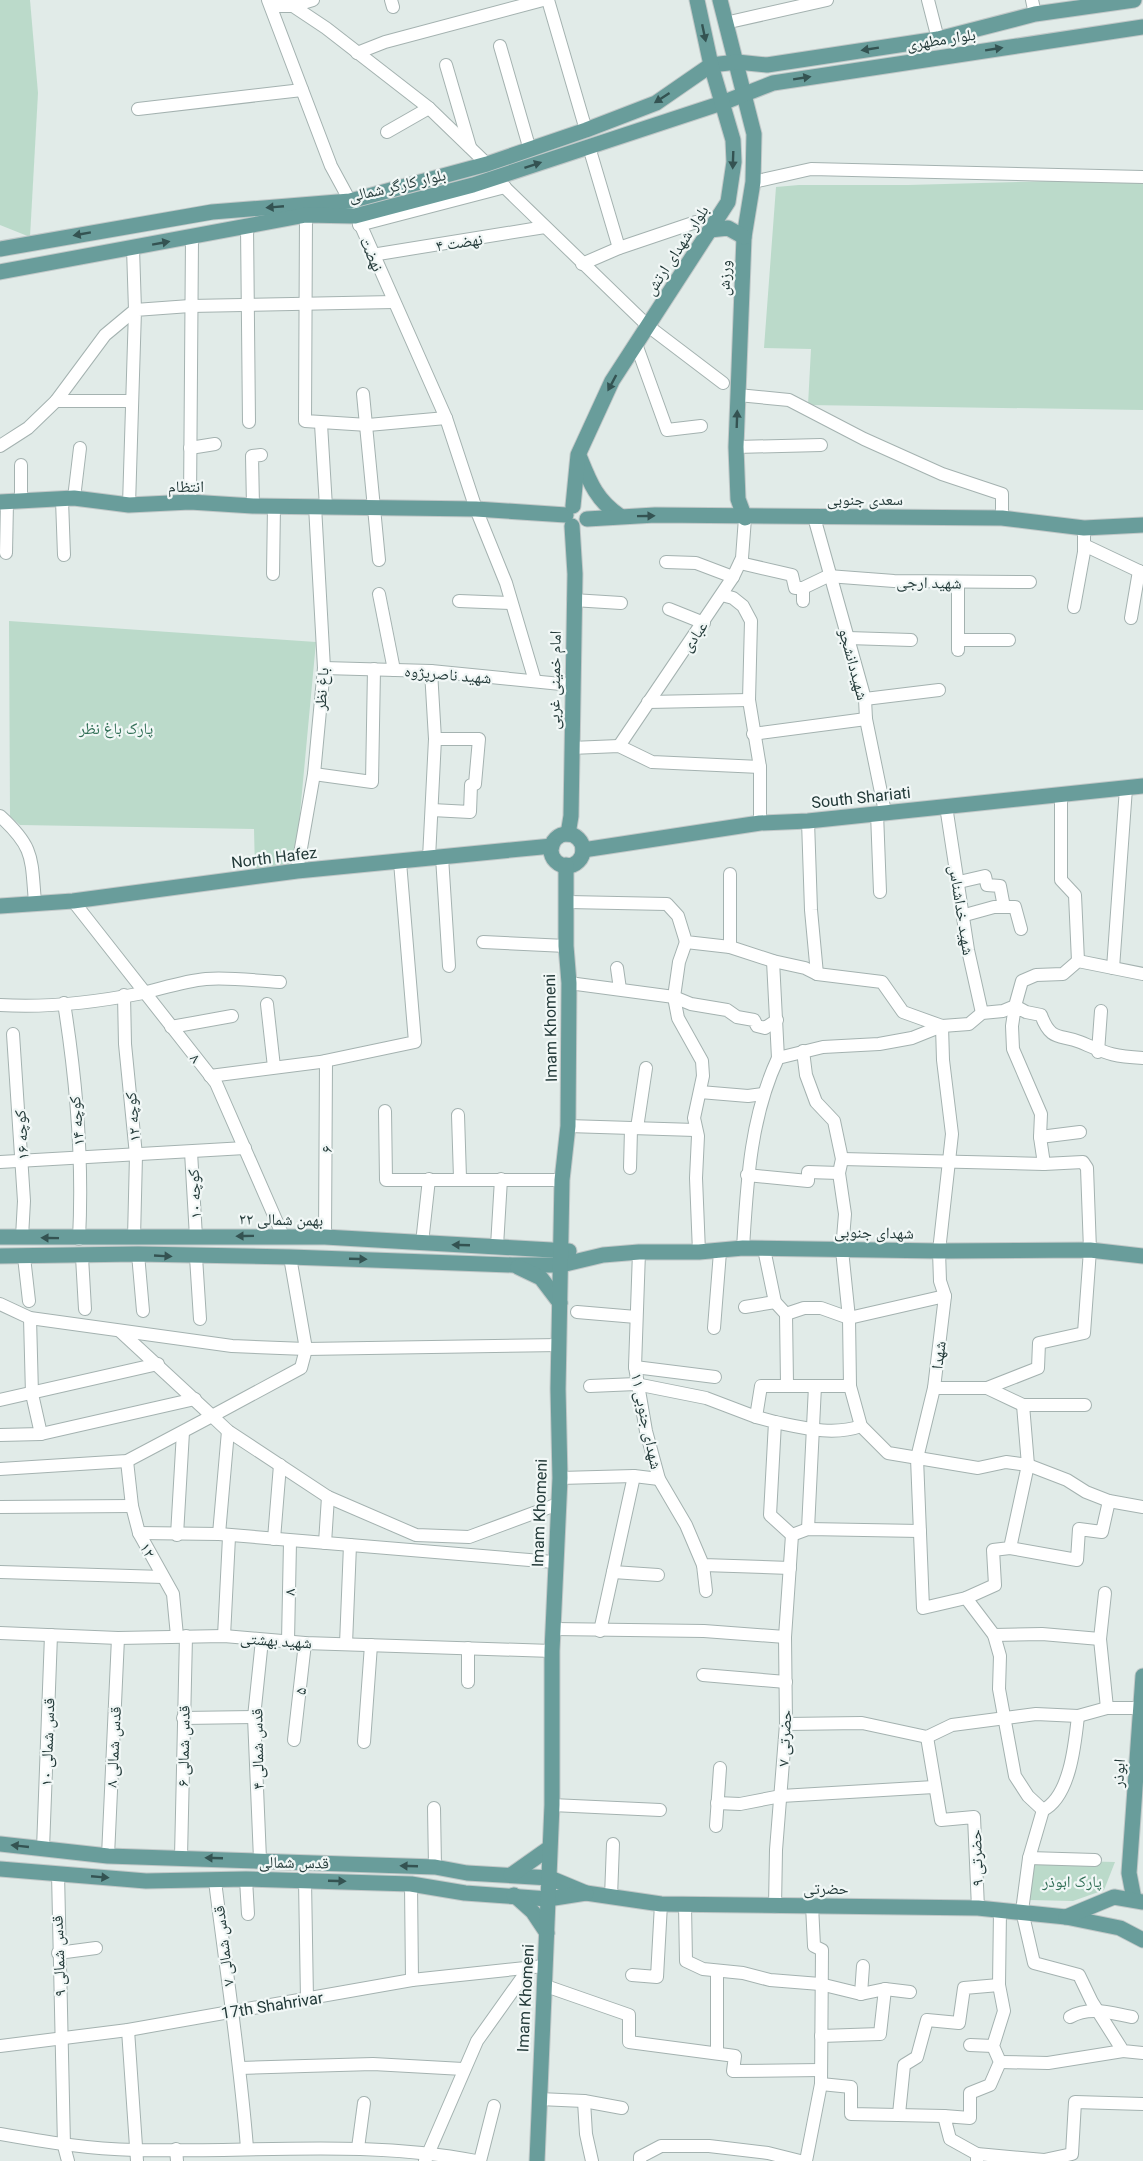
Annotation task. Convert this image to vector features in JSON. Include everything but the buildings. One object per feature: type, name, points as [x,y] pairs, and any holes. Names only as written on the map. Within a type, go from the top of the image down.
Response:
[{"type":"main road","name":"بلوار شهدای ارتش","points":[[570,516],[578,455],[612,381],[648,326],[703,226],[728,202],[734,162],[733,140],[711,65],[697,0]]},
{"type":"main road","points":[[720,0],[737,62]]},
{"type":"main road","name":"بلوار مطهری","points":[[711,65],[737,62],[767,65],[938,39],[1034,7],[1134,0]]},
{"type":"main road","name":"بلوار مطهری","points":[[723,103],[773,83],[1143,27]]},
{"type":"main road","name":"ورزش","points":[[737,62],[754,134],[753,182],[744,237],[736,447],[738,499],[746,518]]},
{"type":"main road","name":"بلوار کارگر شمالی","points":[[0,249],[212,212],[350,201],[487,165],[586,130],[656,103],[711,65]]},
{"type":"main road","name":"بلوار کارگر شمالی","points":[[0,273],[306,215],[357,221],[500,182],[589,147],[723,103]]},
{"type":"main road","points":[[728,202],[728,210],[733,218],[741,218],[748,210]]},
{"type":"main road","points":[[703,226],[728,228],[744,237]]},
{"type":"main road","points":[[578,455],[592,490],[605,507],[620,516]]},
{"type":"main road","name":"انتظام","points":[[10,502],[68,499],[129,505],[190,502],[253,506],[476,509],[570,516]]},
{"type":"main road","points":[[718,516],[738,499]]},
{"type":"main road","name":"سعدی جنوبی","points":[[570,516],[582,526],[587,519],[620,516],[1002,518],[1084,528],[1143,525]]},
{"type":"main road","name":"امام خمینی غربی","points":[[568,834],[571,816],[571,685],[575,574],[570,516]]},
{"type":"main road","name":"South Shariati","points":[[583,850],[760,823],[808,821],[1143,786]]},
{"type":"main road","points":[[568,834],[580,840],[583,850],[578,861],[566,866],[555,860],[552,846],[559,836],[568,834]]},
{"type":"main road","name":"North Hafez","points":[[0,906],[73,901],[297,871],[552,846]]},
{"type":"main road","name":"Imam Khomeni","points":[[537,2161],[543,1985],[536,1967],[547,1933],[550,1878],[548,1849],[552,1805],[554,1562],[560,1478],[562,1180],[568,1126],[569,983],[566,946],[568,902],[566,866]]},
{"type":"main road","name":"۲۲ بهمن شمالی","points":[[0,1237],[79,1239],[325,1237],[497,1246],[561,1258]]},
{"type":"main road","name":"شهدای جنوبی","points":[[561,1258],[743,1248],[939,1251],[1090,1250],[1143,1256]]},
{"type":"main road","points":[[0,1256],[82,1257],[138,1254],[513,1265],[561,1258]]},
{"type":"main road","points":[[513,1265],[541,1278],[560,1304]]},
{"type":"main road","name":"ابوذر","points":[[1129,1873],[1137,1845],[1140,1708],[1143,1676]]},
{"type":"main road","name":"قدس شمالی","points":[[0,1844],[108,1856],[260,1859],[435,1867],[467,1873],[550,1878],[586,1893]]},
{"type":"main road","points":[[511,1875],[548,1849]]},
{"type":"main road","name":"قدس شمالی","points":[[0,1869],[146,1881],[305,1880],[411,1884],[465,1893],[549,1899],[586,1893]]},
{"type":"main road","points":[[1120,1928],[1110,1914],[1113,1897],[1129,1873]]},
{"type":"main road","points":[[1066,1917],[1113,1897],[1139,1901],[1129,1873]]},
{"type":"main road","name":"حضرتی","points":[[586,1893],[661,1904],[685,1905],[775,1907],[813,1905],[1022,1911],[1120,1928],[1143,1941]]},
{"type":"main road","points":[[513,1895],[533,1912],[547,1933]]},
{"type":"street","points":[[269,3],[293,6],[313,0]]},
{"type":"street","points":[[357,53],[385,42],[543,0]]},
{"type":"street","points":[[548,0],[586,130]]},
{"type":"street","points":[[725,23],[827,0]]},
{"type":"street","points":[[928,0],[938,39]]},
{"type":"street","name":"نهضت","points":[[269,3],[331,166],[350,201],[446,418],[476,509],[511,603],[535,681]]},
{"type":"street","points":[[293,6],[429,108],[487,165]]},
{"type":"street","points":[[500,46],[530,150]]},
{"type":"street","points":[[446,65],[470,148]]},
{"type":"street","points":[[138,109],[302,90]]},
{"type":"street","points":[[387,132],[429,108]]},
{"type":"street","points":[[589,147],[619,248]]},
{"type":"street","points":[[753,182],[811,169],[1143,177]]},
{"type":"street","points":[[500,182],[648,326],[723,383]]},
{"type":"street","points":[[306,215],[305,421],[321,424],[368,425],[446,418]]},
{"type":"street","points":[[247,226],[249,422]]},
{"type":"street","points":[[582,264],[619,248],[703,226]]},
{"type":"street","name":"نهضت ۴","points":[[372,255],[545,227]]},
{"type":"street","points":[[190,502],[192,238]]},
{"type":"street","points":[[129,505],[135,310],[133,248]]},
{"type":"street","points":[[0,446],[28,428],[56,401],[105,335],[135,310],[249,304],[394,302]]},
{"type":"street","points":[[636,344],[668,430],[701,426]]},
{"type":"street","points":[[363,394],[368,425],[379,560]]},
{"type":"street","points":[[738,395],[789,400],[864,439],[942,474],[1002,494],[1002,518]]},
{"type":"street","points":[[56,401],[132,401]]},
{"type":"street","name":"باغ نظر","points":[[297,871],[314,774],[324,668],[320,506],[321,424]]},
{"type":"street","points":[[190,448],[215,444]]},
{"type":"street","points":[[736,447],[821,445]]},
{"type":"street","points":[[64,555],[68,499],[80,448]]},
{"type":"street","points":[[253,506],[252,456],[261,455]]},
{"type":"street","points":[[6,553],[10,502],[21,465]]},
{"type":"street","points":[[273,574],[274,506]]},
{"type":"street","name":"شهیددانشجو","points":[[814,517],[828,576],[865,699],[881,813],[880,892]]},
{"type":"street","name":"عبادی","points":[[619,746],[734,577],[740,563],[746,518]]},
{"type":"street","points":[[1074,607],[1084,545],[1084,528]]},
{"type":"street","points":[[1084,545],[1141,572],[1131,618]]},
{"type":"street","points":[[666,562],[696,563],[734,577]]},
{"type":"street","points":[[740,563],[792,575],[795,588],[803,595],[828,576]]},
{"type":"street","name":"شهید ارجی","points":[[828,576],[894,581],[1030,582]]},
{"type":"street","points":[[958,582],[958,645],[1009,640]]},
{"type":"street","points":[[379,594],[394,670]]},
{"type":"street","points":[[722,595],[733,598],[742,606],[751,621],[749,700],[760,767],[760,823]]},
{"type":"street","points":[[573,600],[621,603]]},
{"type":"street","points":[[459,601],[511,603]]},
{"type":"street","points":[[669,609],[704,624]]},
{"type":"street","points":[[848,638],[911,640]]},
{"type":"street","name":"شهید ناصرپژوه","points":[[324,668],[431,671],[571,685]]},
{"type":"street","points":[[314,774],[372,782],[374,669]]},
{"type":"street","points":[[431,671],[435,739],[432,810],[449,966]]},
{"type":"street","points":[[865,699],[939,690]]},
{"type":"street","points":[[648,702],[749,700]]},
{"type":"street","points":[[753,734],[866,719]]},
{"type":"street","points":[[432,810],[470,812],[471,785],[475,784],[479,739],[435,739]]},
{"type":"street","points":[[571,748],[619,746],[652,762],[760,767]]},
{"type":"street","points":[[1113,968],[1126,788]]},
{"type":"street","points":[[1061,794],[1061,880],[1075,895],[1078,961]]},
{"type":"street","name":"شهید خداشناس","points":[[946,806],[968,950],[982,1013]]},
{"type":"street","points":[[0,816],[21,835],[30,852],[35,902]]},
{"type":"street","points":[[808,821],[810,910],[817,974]]},
{"type":"street","points":[[210,1076],[326,1061],[415,1042],[400,862]]},
{"type":"street","points":[[729,874],[730,947]]},
{"type":"street","points":[[959,882],[985,876],[987,885],[1000,886],[1004,907]]},
{"type":"street","name":"۸","points":[[73,901],[216,1083],[283,1236]]},
{"type":"street","points":[[568,902],[667,904],[678,916],[686,942],[679,962],[674,997],[678,1018],[702,1061],[700,1092],[694,1118],[698,1136],[696,1179],[699,1252]]},
{"type":"street","points":[[964,915],[1015,907],[1020,929]]},
{"type":"street","points":[[483,942],[566,946]]},
{"type":"street","points":[[686,942],[730,947],[772,961],[805,968],[817,974],[882,982],[903,1012],[942,1026]]},
{"type":"street","points":[[743,1248],[747,1175],[763,1094],[778,1058],[772,961]]},
{"type":"street","points":[[1078,961],[1143,974]]},
{"type":"street","points":[[1044,1164],[1040,1137],[1041,1114],[1013,1049],[1012,1026],[1015,1005],[1022,981],[1036,975],[1063,974],[1078,961]]},
{"type":"street","points":[[617,969],[620,989]]},
{"type":"street","points":[[0,1005],[27,1007],[144,993],[178,983],[208,979],[280,982]]},
{"type":"street","points":[[569,983],[674,997],[691,1004],[727,1010],[737,1017],[754,1020],[757,1026],[765,1028],[777,1020]]},
{"type":"street","name":"کوچه ۱۲","points":[[124,995],[125,1044],[136,1155],[134,1238]]},
{"type":"street","name":"کوچه ۱۴","points":[[64,1003],[72,1053],[79,1157],[79,1239]]},
{"type":"street","points":[[267,1004],[274,1067]]},
{"type":"street","points":[[778,1058],[803,1051],[912,1038],[942,1026],[969,1024],[982,1013],[1003,1011],[1015,1005]]},
{"type":"street","points":[[1015,1005],[1026,1012],[1041,1015],[1045,1025],[1058,1038],[1078,1041],[1111,1056],[1143,1058]]},
{"type":"street","points":[[1098,1052],[1101,1011]]},
{"type":"street","points":[[171,1027],[232,1016]]},
{"type":"street","name":"شهدا","points":[[942,1026],[943,1060],[952,1134],[939,1251],[940,1281],[945,1296],[934,1388],[917,1458],[923,1608],[966,1598]]},
{"type":"street","name":"کوچه ۱۶","points":[[13,1034],[23,1160],[22,1238]]},
{"type":"street","points":[[803,1051],[806,1075],[816,1102],[834,1120],[842,1159],[839,1173],[844,1203],[842,1250],[849,1318],[850,1386],[861,1425],[888,1453],[951,1461],[978,1468],[1006,1462],[1028,1465],[1067,1480],[1086,1492],[1109,1501],[1143,1507]]},
{"type":"street","name":"۶","points":[[325,1237],[326,1061]]},
{"type":"street","points":[[630,1168],[634,1129],[646,1068]]},
{"type":"street","points":[[700,1092],[748,1096],[763,1094]]},
{"type":"street","points":[[385,1111],[386,1180],[460,1178],[562,1180]]},
{"type":"street","points":[[458,1115],[460,1178]]},
{"type":"street","points":[[568,1126],[695,1130]]},
{"type":"street","points":[[1040,1137],[1080,1132]]},
{"type":"street","points":[[0,1162],[244,1148]]},
{"type":"street","name":"کوچه ۱۰","points":[[191,1152],[196,1237]]},
{"type":"street","points":[[842,1159],[949,1163],[1083,1162],[1087,1168],[1090,1250],[1084,1333],[1040,1343],[1038,1368],[987,1388],[934,1388]]},
{"type":"street","points":[[747,1175],[808,1181],[808,1172],[839,1173]]},
{"type":"street","points":[[422,1243],[429,1179]]},
{"type":"street","points":[[497,1246],[501,1179]]},
{"type":"street","points":[[764,1249],[775,1302],[786,1314],[787,1384]]},
{"type":"street","points":[[714,1328],[720,1251]]},
{"type":"street","name":"۱۱ شهدای جنوبی","points":[[639,1252],[636,1384],[659,1479],[686,1525],[703,1565],[706,1591]]},
{"type":"street","points":[[138,1254],[143,1311]]},
{"type":"street","points":[[24,1257],[29,1301]]},
{"type":"street","points":[[82,1257],[85,1309]]},
{"type":"street","points":[[196,1257],[200,1319]]},
{"type":"street","points":[[0,1468],[127,1461],[301,1368],[306,1349],[290,1257]]},
{"type":"street","points":[[786,1314],[804,1308],[821,1308],[849,1318],[945,1296]]},
{"type":"street","points":[[745,1307],[775,1302]]},
{"type":"street","points":[[0,1304],[30,1318],[232,1346],[306,1349],[560,1345]]},
{"type":"street","points":[[577,1312],[636,1317]]},
{"type":"street","points":[[30,1318],[32,1394],[41,1434]]},
{"type":"street","points":[[119,1331],[158,1364],[228,1431],[328,1497],[416,1535],[469,1537],[558,1504]]},
{"type":"street","points":[[0,1400],[158,1364]]},
{"type":"street","points":[[635,1367],[715,1377]]},
{"type":"street","points":[[590,1386],[636,1384],[706,1398],[756,1417],[813,1430],[847,1431],[861,1425]]},
{"type":"street","points":[[756,1417],[761,1386],[787,1384],[850,1386]]},
{"type":"street","points":[[808,1529],[815,1386]]},
{"type":"street","points":[[987,1388],[1023,1405],[1085,1405]]},
{"type":"street","points":[[0,1435],[41,1434],[195,1399]]},
{"type":"street","points":[[1010,1548],[1028,1465],[1023,1405]]},
{"type":"street","points":[[775,1422],[770,1515],[792,1535],[808,1529],[920,1531]]},
{"type":"street","points":[[224,1636],[224,1536],[228,1431]]},
{"type":"street","points":[[177,1535],[183,1432]]},
{"type":"street","name":"۱۲","points":[[127,1461],[132,1506],[139,1533],[173,1594],[181,1636]]},
{"type":"street","points":[[274,1539],[280,1465]]},
{"type":"street","points":[[600,1631],[634,1476]]},
{"type":"street","points":[[560,1478],[634,1476],[659,1479]]},
{"type":"street","points":[[326,1543],[328,1497]]},
{"type":"street","points":[[1043,1810],[1028,1796],[1016,1776],[999,1689],[1000,1656],[994,1635],[966,1598],[995,1585],[993,1550],[1010,1548],[1077,1560],[1079,1529],[1102,1532],[1109,1501]]},
{"type":"street","points":[[0,1507],[132,1506]]},
{"type":"street","points":[[139,1533],[274,1539],[554,1562]]},
{"type":"street","name":"حضرتی ۷","points":[[775,1907],[776,1850],[786,1724],[785,1637],[792,1535]]},
{"type":"street","name":"۸","points":[[288,1641],[290,1542]]},
{"type":"street","points":[[346,1644],[350,1545]]},
{"type":"street","points":[[703,1565],[790,1568]]},
{"type":"street","points":[[0,1572],[163,1577]]},
{"type":"street","points":[[613,1572],[658,1575]]},
{"type":"street","points":[[1105,1593],[1100,1639],[1107,1708]]},
{"type":"street","points":[[555,1629],[704,1631],[785,1637]]},
{"type":"street","name":"شهید بهشتی","points":[[0,1633],[118,1638],[224,1636],[305,1643],[552,1651]]},
{"type":"street","points":[[994,1635],[1042,1634],[1100,1639]]},
{"type":"street","name":"قدس شمالی ۱۰","points":[[43,1849],[51,1635]]},
{"type":"street","name":"قدس شمالی ۶","points":[[181,1636],[183,1718],[181,1857]]},
{"type":"street","name":"قدس شمالی ۸","points":[[108,1856],[118,1638]]},
{"type":"street","name":"قدس شمالی ۴","points":[[260,1859],[254,1717],[262,1640]]},
{"type":"street","name":"۵","points":[[294,1740],[305,1643]]},
{"type":"street","points":[[364,1742],[371,1645]]},
{"type":"street","points":[[468,1648],[468,1682]]},
{"type":"street","points":[[703,1676],[786,1682]]},
{"type":"street","points":[[786,1724],[862,1723],[927,1737],[952,1725],[1005,1720],[1036,1714],[1078,1716],[1107,1708],[1140,1708]]},
{"type":"street","points":[[1078,1716],[1073,1759],[1053,1805],[1043,1810],[1029,1858],[1022,1911],[1034,1963],[1080,1975],[1097,2010],[1123,2051]]},
{"type":"street","points":[[183,1718],[254,1717]]},
{"type":"street","name":"حضرتی ۹","points":[[927,1737],[941,1820],[974,1817],[978,1908]]},
{"type":"street","points":[[716,1826],[720,1768]]},
{"type":"street","points":[[717,1803],[740,1804],[782,1796],[934,1787]]},
{"type":"street","points":[[552,1805],[660,1810]]},
{"type":"street","points":[[434,1808],[435,1867]]},
{"type":"street","points":[[611,1897],[613,1844]]},
{"type":"street","points":[[1029,1858],[1095,1860]]},
{"type":"street","name":"قدس شمالی ۹","points":[[58,1873],[64,2146],[68,2161]]},
{"type":"street","points":[[246,1880],[248,1914]]},
{"type":"street","points":[[305,1880],[307,2000]]},
{"type":"street","name":"۷ قدس شمالی","points":[[215,1881],[230,2011],[240,2068],[247,2148]]},
{"type":"street","points":[[411,1884],[411,1980]]},
{"type":"street","points":[[632,1976],[657,1977],[661,1904]]},
{"type":"street","points":[[685,1905],[686,1960],[703,1969],[770,1980],[820,1984],[861,1994],[885,1989],[910,1992]]},
{"type":"street","points":[[806,2161],[821,2085],[822,1950],[814,1946],[813,1905]]},
{"type":"street","points":[[821,2085],[851,2087],[851,2114],[970,2118],[970,2093],[990,2085],[1000,2062],[993,2046],[1004,2011],[999,1985],[1000,1911]]},
{"type":"street","points":[[58,1953],[96,1948]]},
{"type":"street","points":[[861,1994],[863,1966]]},
{"type":"street","points":[[427,2156],[477,2041],[536,1967]]},
{"type":"street","name":"17th Shahrivar","points":[[0,2046],[128,2030],[411,1980],[536,1967]]},
{"type":"street","points":[[717,1971],[717,2053]]},
{"type":"street","points":[[543,1985],[629,2015],[629,2042],[735,2056],[733,2071],[821,2070]]},
{"type":"street","points":[[899,2114],[904,2065],[918,2057],[927,2020],[959,2023],[964,1988],[999,1985]]},
{"type":"street","points":[[821,2036],[880,2034],[885,1989]]},
{"type":"street","points":[[1070,2017],[1079,2012],[1097,2010],[1132,2017]]},
{"type":"street","points":[[128,2030],[136,2156]]},
{"type":"street","points":[[970,2045],[993,2046]]},
{"type":"street","points":[[1000,2062],[1048,2063],[1123,2051],[1143,2053]]},
{"type":"street","points":[[240,2068],[373,2064],[463,2069]]},
{"type":"street","points":[[539,2099],[584,2101],[622,2108]]},
{"type":"street","points":[[584,2101],[585,2134],[592,2161]]},
{"type":"street","points":[[944,2116],[950,2139],[977,2158],[1044,2160],[1072,2154],[1075,2102],[1143,2104]]},
{"type":"street","points":[[358,2148],[364,2103]]},
{"type":"street","points":[[0,2134],[136,2156],[176,2155],[247,2148],[358,2148],[478,2161],[494,2106]]},
{"type":"street","points":[[640,2161],[640,2157],[661,2146],[733,2149],[768,2153],[800,2161]]},
{"type":"green space","points":[[0,0],[30,0],[38,93],[30,237],[0,225]]},
{"type":"green space","points":[[1053,181],[1143,183],[1143,410],[808,405],[811,349],[764,348],[776,187]]},
{"type":"green space","name":"پارک باغ نظر","points":[[9,621],[316,642],[295,867],[255,871],[254,829],[20,825],[10,816]]},
{"type":"green space","name":"پارک ابوذر","points":[[1033,1860],[1115,1862],[1104,1890],[1073,1901],[1029,1900]]}]
